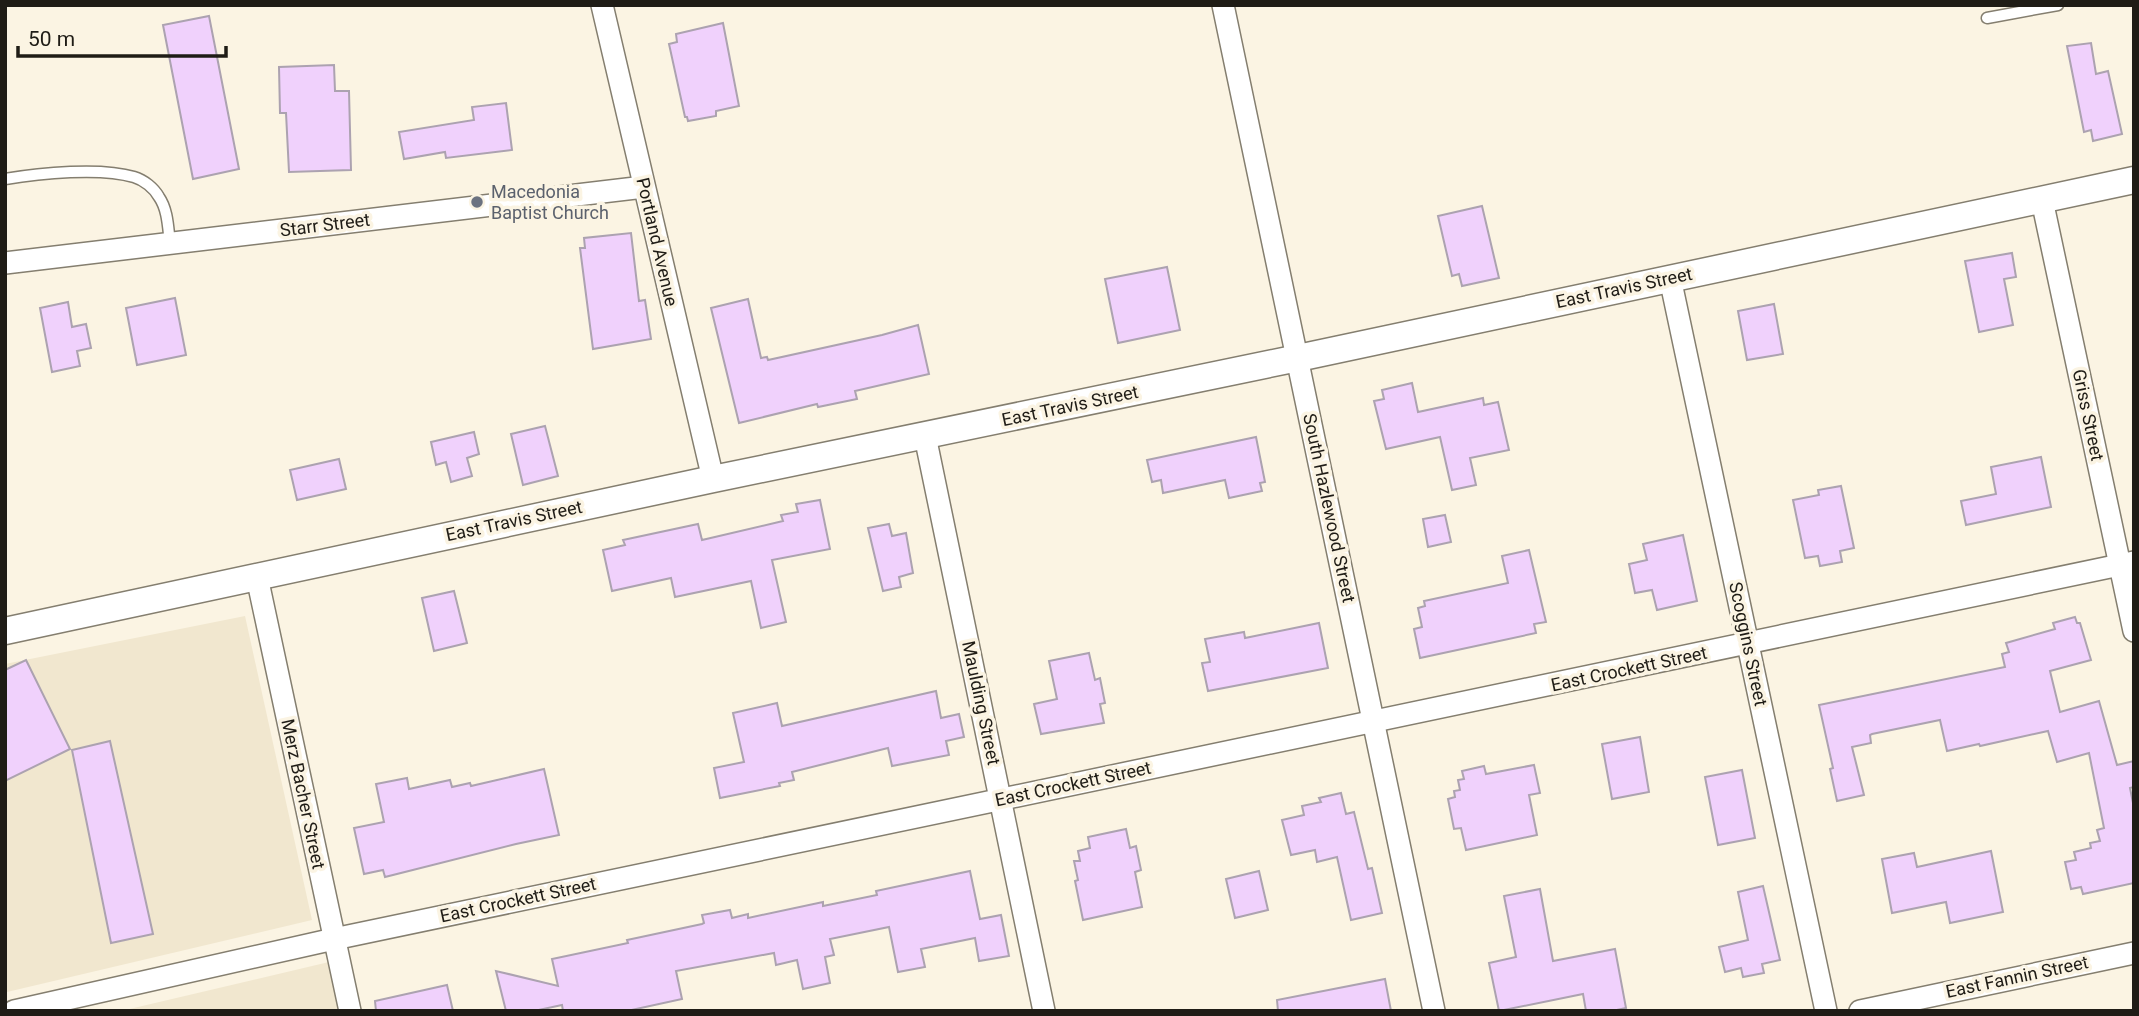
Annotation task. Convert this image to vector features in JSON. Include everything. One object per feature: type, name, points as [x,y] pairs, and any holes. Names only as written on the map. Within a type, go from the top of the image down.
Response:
[{"type":"street","name":"Portland Avenue","points":[[602,5],[713,479]]},
{"type":"street","name":"South Hazlewood Street","points":[[1223,5],[1434,1011]]},
{"type":"street","name":"East Travis Street","points":[[5,631],[2134,180]]},
{"type":"street","name":"Starr Street","points":[[5,263],[644,187]]},
{"type":"street","name":"Griss Street","points":[[2042,200],[2127,563],[2134,631]]},
{"type":"street","name":"Scoggins Street","points":[[1670,278],[1826,1011]]},
{"type":"street","name":"Maulding Street","points":[[925,436],[1044,1011]]},
{"type":"street","name":"East Crockett Street","points":[[14,1011],[334,939],[2127,563]]},
{"type":"street","name":"Merz Bacher Street","points":[[257,577],[350,1011]]},
{"type":"street","name":"East Fannin Street","points":[[1860,1011],[2134,953]]},
{"type":"lane","points":[[1987,18],[2058,5]]},
{"type":"lane","points":[[5,179],[88,173],[135,177],[150,186],[160,197],[170,243]]},
{"type":"shaded area","points":[[245,616],[312,920],[7,992],[5,664]]},
{"type":"shaded area","points":[[329,962],[339,1011],[121,1011]]},
{"type":"building","points":[[209,16],[239,169],[193,179],[163,25]]},
{"type":"building","points":[[723,23],[739,106],[716,111],[716,116],[688,121],[669,44],[677,42],[676,34]]},
{"type":"building","points":[[2091,43],[2096,74],[2108,71],[2122,134],[2093,141],[2091,130],[2084,132],[2067,46]]},
{"type":"building","points":[[334,65],[335,91],[349,91],[351,170],[289,172],[286,113],[280,113],[279,67]]},
{"type":"building","points":[[506,103],[512,150],[446,158],[445,152],[404,159],[399,132],[474,120],[472,107]]},
{"type":"building","points":[[1482,206],[1499,278],[1462,286],[1459,274],[1452,276],[1438,216]]},
{"type":"building","points":[[631,233],[639,301],[645,300],[651,339],[593,349],[580,248],[585,248],[584,238]]},
{"type":"building","points":[[2012,253],[2016,277],[2004,279],[2013,325],[1979,332],[1965,261]]},
{"type":"building","points":[[1167,267],[1180,330],[1118,343],[1105,279]]},
{"type":"building","points":[[175,298],[186,355],[137,365],[126,308]]},
{"type":"building","points":[[748,299],[761,358],[767,357],[768,360],[918,325],[929,374],[855,391],[857,399],[818,407],[817,404],[739,423],[711,308]]},
{"type":"building","points":[[68,302],[72,327],[86,324],[91,348],[77,351],[80,366],[52,372],[40,308]]},
{"type":"building","points":[[1774,304],[1783,354],[1747,360],[1738,311]]},
{"type":"building","points":[[1412,383],[1418,412],[1483,398],[1484,405],[1498,402],[1509,450],[1470,458],[1476,485],[1452,490],[1440,437],[1386,449],[1374,401],[1384,399],[1382,390]]},
{"type":"building","points":[[545,426],[558,476],[523,485],[511,434]]},
{"type":"building","points":[[474,432],[479,454],[467,458],[472,476],[451,482],[446,462],[436,465],[431,442]]},
{"type":"building","points":[[1256,437],[1265,482],[1260,483],[1262,491],[1229,498],[1225,480],[1163,493],[1161,480],[1152,482],[1147,460]]},
{"type":"building","points":[[2041,457],[2051,507],[1966,525],[1961,501],[1996,494],[1991,467]]},
{"type":"building","points":[[339,459],[346,489],[297,500],[290,470]]},
{"type":"building","points":[[1841,486],[1854,548],[1840,551],[1842,562],[1820,566],[1818,556],[1805,558],[1793,500],[1819,495],[1818,490]]},
{"type":"building","points":[[820,500],[830,549],[772,560],[786,622],[761,628],[751,581],[675,597],[671,578],[612,591],[603,550],[625,545],[623,540],[698,524],[702,540],[783,521],[781,515],[798,512],[796,504]]},
{"type":"building","points":[[1445,515],[1451,542],[1428,547],[1423,519]]},
{"type":"building","points":[[889,524],[892,536],[906,533],[913,573],[899,577],[901,587],[883,591],[868,528]]},
{"type":"building","points":[[1683,535],[1697,601],[1657,610],[1652,590],[1635,593],[1629,564],[1647,560],[1643,544]]},
{"type":"building","points":[[1529,550],[1546,622],[1534,624],[1536,633],[1420,658],[1414,629],[1422,627],[1418,608],[1425,606],[1424,601],[1508,583],[1502,556]]},
{"type":"building","points":[[454,591],[467,643],[434,651],[422,598]]},
{"type":"building","points":[[2075,617],[2077,623],[2080,623],[2091,660],[2050,671],[2060,712],[2099,701],[2117,765],[2134,761],[2134,787],[2130,788],[2134,808],[2134,883],[2083,894],[2081,887],[2071,889],[2065,862],[2076,860],[2074,852],[2091,848],[2090,843],[2100,841],[2097,830],[2104,828],[2089,753],[2057,762],[2048,731],[1947,751],[1940,720],[1872,734],[1871,743],[1852,747],[1864,795],[1837,801],[1830,769],[1833,768],[1819,705],[2005,667],[2002,654],[2009,652],[2006,643],[2055,629],[2053,623]]},
{"type":"building","points":[[1319,623],[1328,668],[1208,691],[1202,663],[1210,662],[1205,639],[1244,632],[1245,638]]},
{"type":"building","points":[[1089,653],[1095,680],[1100,678],[1105,703],[1100,704],[1104,723],[1041,734],[1034,704],[1057,699],[1049,661]]},
{"type":"building","points":[[26,660],[70,749],[5,781],[5,670]]},
{"type":"building","points":[[936,691],[941,718],[959,714],[964,737],[946,741],[949,755],[892,766],[888,748],[792,772],[794,780],[779,783],[780,786],[720,798],[714,768],[744,762],[733,713],[777,703],[782,726]]},
{"type":"building","points":[[1640,737],[1649,792],[1612,799],[1602,744]]},
{"type":"building","points":[[110,741],[153,934],[111,943],[72,750]]},
{"type":"building","points":[[1534,765],[1540,793],[1529,795],[1537,835],[1466,850],[1461,828],[1454,829],[1448,799],[1455,797],[1454,791],[1460,790],[1458,780],[1464,779],[1462,771],[1484,766],[1486,774]]},
{"type":"building","points":[[544,769],[559,835],[385,877],[383,870],[364,874],[354,828],[384,822],[376,784],[407,778],[409,789],[450,780],[452,787],[470,783],[471,786]]},
{"type":"building","points":[[1742,770],[1755,838],[1718,845],[1705,777]]},
{"type":"building","points":[[1341,793],[1346,814],[1354,812],[1368,869],[1372,868],[1382,913],[1351,920],[1337,857],[1317,862],[1315,850],[1291,855],[1282,820],[1304,815],[1302,806],[1321,802],[1319,798]]},
{"type":"building","points":[[1126,829],[1130,848],[1136,846],[1141,870],[1135,872],[1142,907],[1083,920],[1075,881],[1078,880],[1074,861],[1080,861],[1078,851],[1090,848],[1088,837]]},
{"type":"building","points":[[1991,851],[2003,912],[1950,923],[1946,902],[1892,913],[1882,859],[1914,853],[1917,867]]},
{"type":"building","points":[[970,871],[980,919],[1001,915],[1009,956],[979,961],[975,938],[921,949],[925,967],[898,972],[889,927],[830,939],[834,955],[825,957],[830,983],[803,989],[797,960],[776,965],[774,953],[676,971],[682,999],[627,1011],[563,1011],[562,1005],[534,1011],[506,1011],[496,971],[558,986],[552,959],[702,924],[702,915],[730,910],[732,918],[748,914],[748,918],[823,902],[823,906],[877,895],[876,891]]},
{"type":"building","points":[[1259,871],[1268,910],[1235,918],[1226,879]]},
{"type":"building","points":[[1763,886],[1780,960],[1762,964],[1764,973],[1743,977],[1741,968],[1725,972],[1719,947],[1748,940],[1738,892]]},
{"type":"building","points":[[1540,889],[1553,961],[1615,949],[1626,1008],[1586,1011],[1583,994],[1499,1011],[1489,963],[1516,957],[1504,896]]},
{"type":"building","points":[[1385,979],[1391,1011],[1278,1011],[1277,1000]]},
{"type":"building","points":[[447,985],[453,1011],[376,1011],[375,1001]]},
{"type":"place","name":"Macedonia Baptist Church","points":[[477,202]]}]
